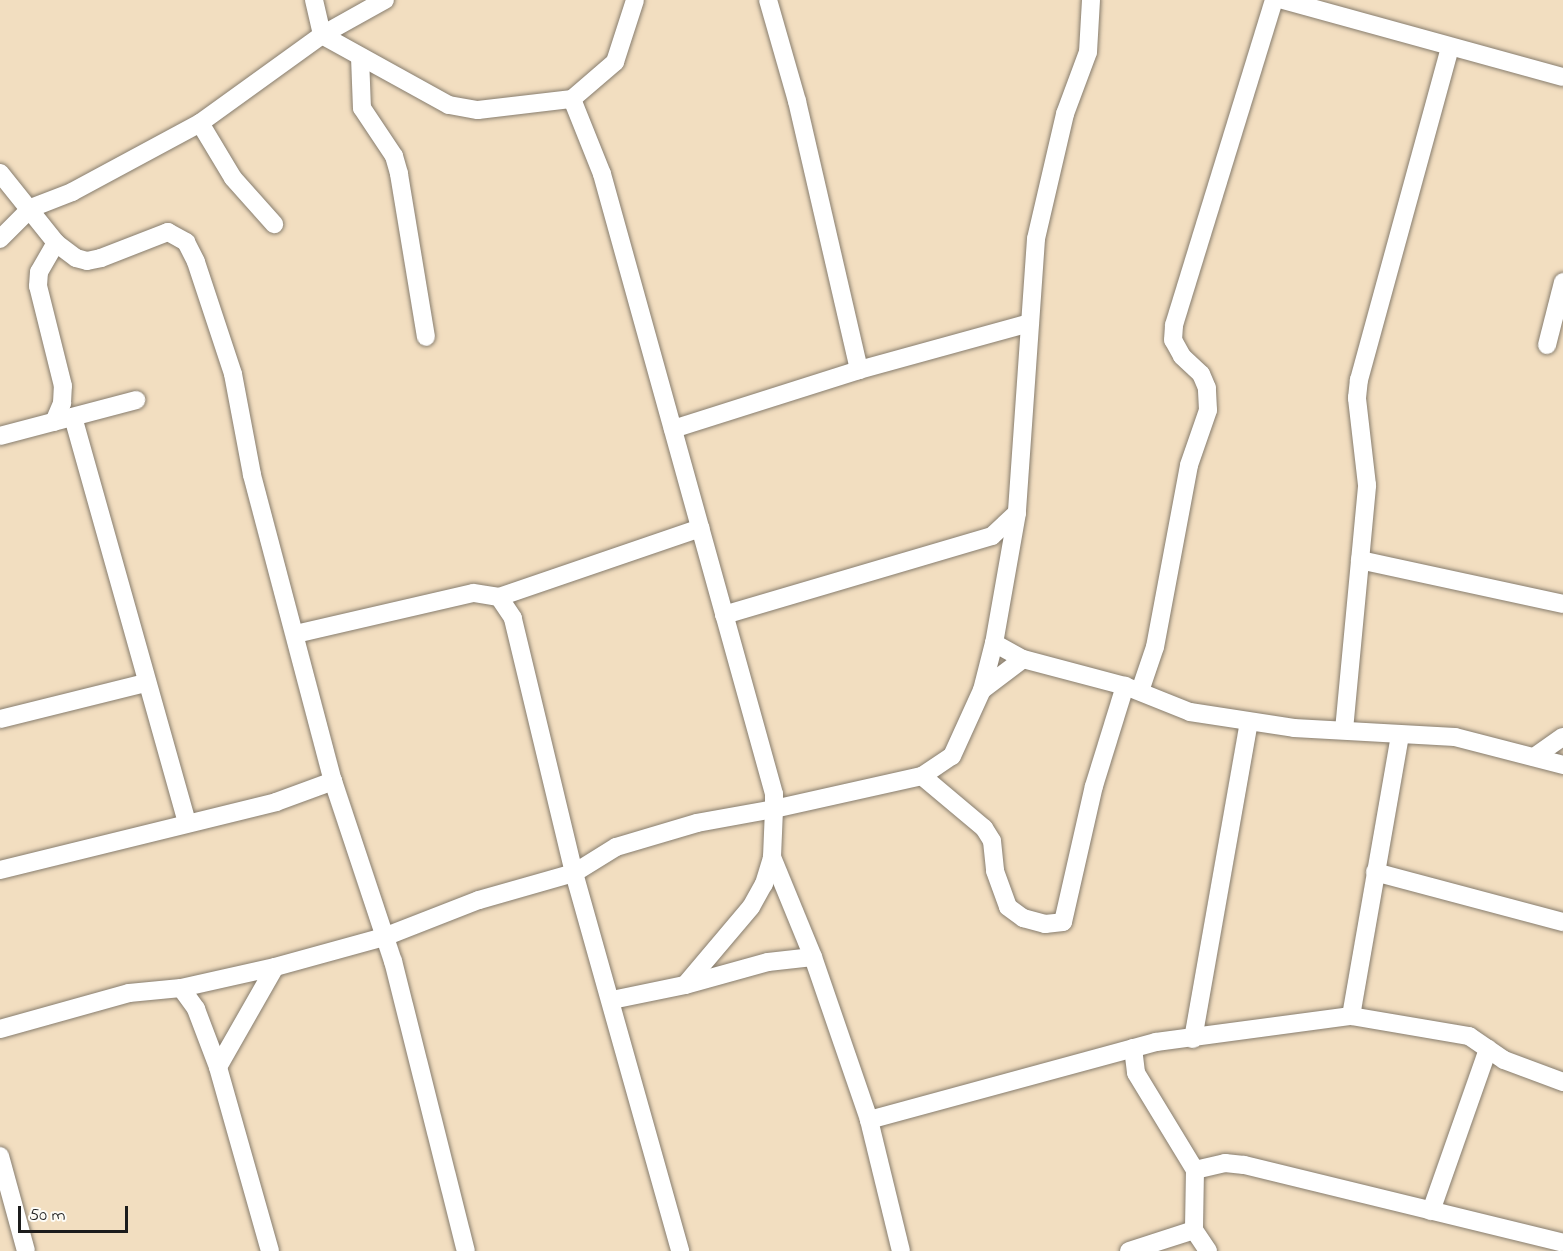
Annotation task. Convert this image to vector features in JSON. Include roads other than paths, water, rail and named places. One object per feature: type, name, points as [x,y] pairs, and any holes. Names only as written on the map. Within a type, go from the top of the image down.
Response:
[{"type":"street","points":[[314,0],[322,35],[434,99],[465,110],[572,99],[615,62],[635,0]]},
{"type":"street","points":[[0,239],[31,208],[72,192],[200,123],[322,35],[386,0]]},
{"type":"street","points":[[768,0],[797,101],[860,370]]},
{"type":"street","points":[[0,1029],[129,993],[182,988],[275,968],[384,937],[478,900],[574,873],[616,847],[697,823],[774,809],[922,776],[952,756],[982,690],[994,643],[1017,513],[1036,239],[1065,114],[1088,52],[1091,0]]},
{"type":"street","points":[[922,776],[984,828],[992,841],[995,871],[1008,907],[1023,918],[1044,924],[1063,922],[1094,786],[1132,689],[1155,647],[1189,465],[1208,410],[1207,388],[1201,374],[1182,356],[1173,340],[1174,325],[1274,0]]},
{"type":"street","points":[[1283,0],[1563,77]]},
{"type":"street","points":[[1344,730],[1367,485],[1357,398],[1359,380],[1450,47]]},
{"type":"street","points":[[360,57],[362,108],[394,156],[399,174],[426,337]]},
{"type":"street","points":[[572,99],[602,174],[765,756],[774,809],[772,857],[764,884],[751,907],[685,985]]},
{"type":"street","points":[[200,123],[233,178],[274,224]]},
{"type":"street","points":[[0,173],[31,208],[56,243],[87,261],[168,232],[178,234],[186,242],[196,262],[233,374],[252,475],[296,634],[333,781],[384,937],[466,1251]]},
{"type":"street","points":[[54,422],[62,403],[63,386],[38,286],[39,272],[56,243]]},
{"type":"street","points":[[1547,345],[1563,282]]},
{"type":"street","points":[[673,429],[860,370],[1030,323]]},
{"type":"street","points":[[0,436],[136,400]]},
{"type":"street","points":[[73,417],[145,683],[187,823]]},
{"type":"street","points":[[724,615],[992,536],[1017,513]]},
{"type":"street","points":[[296,634],[473,593],[499,597],[700,528]]},
{"type":"street","points":[[992,536],[1010,551]]},
{"type":"street","points":[[1360,560],[1563,604]]},
{"type":"street","points":[[499,597],[513,618],[574,873],[612,1000],[680,1251]]},
{"type":"street","points":[[994,643],[1023,659],[1132,689],[1190,712],[1250,722],[1400,735],[1455,736],[1563,765]]},
{"type":"street","points":[[982,690],[1023,659]]},
{"type":"street","points":[[0,719],[145,683]]},
{"type":"street","points":[[1193,1039],[1250,722]]},
{"type":"street","points":[[1351,1016],[1400,735]]},
{"type":"street","points":[[1534,757],[1563,737]]},
{"type":"street","points":[[0,870],[276,802],[333,781]]},
{"type":"street","points":[[772,857],[813,957],[869,1120],[901,1251]]},
{"type":"street","points":[[1376,872],[1563,922]]},
{"type":"street","points":[[612,1000],[685,985],[768,962],[813,957]]},
{"type":"street","points":[[218,1067],[275,968]]},
{"type":"street","points":[[182,988],[196,1008],[218,1067],[270,1251]]},
{"type":"street","points":[[869,1120],[1155,1042],[1193,1039],[1351,1016],[1469,1036],[1504,1060],[1563,1082]]},
{"type":"street","points":[[1133,1048],[1136,1074],[1195,1170],[1194,1230],[1208,1251]]},
{"type":"street","points":[[1431,1210],[1488,1048]]},
{"type":"street","points":[[0,1156],[26,1251]]},
{"type":"street","points":[[1195,1170],[1234,1163],[1563,1243]]},
{"type":"street","points":[[1129,1251],[1194,1230]]}]
